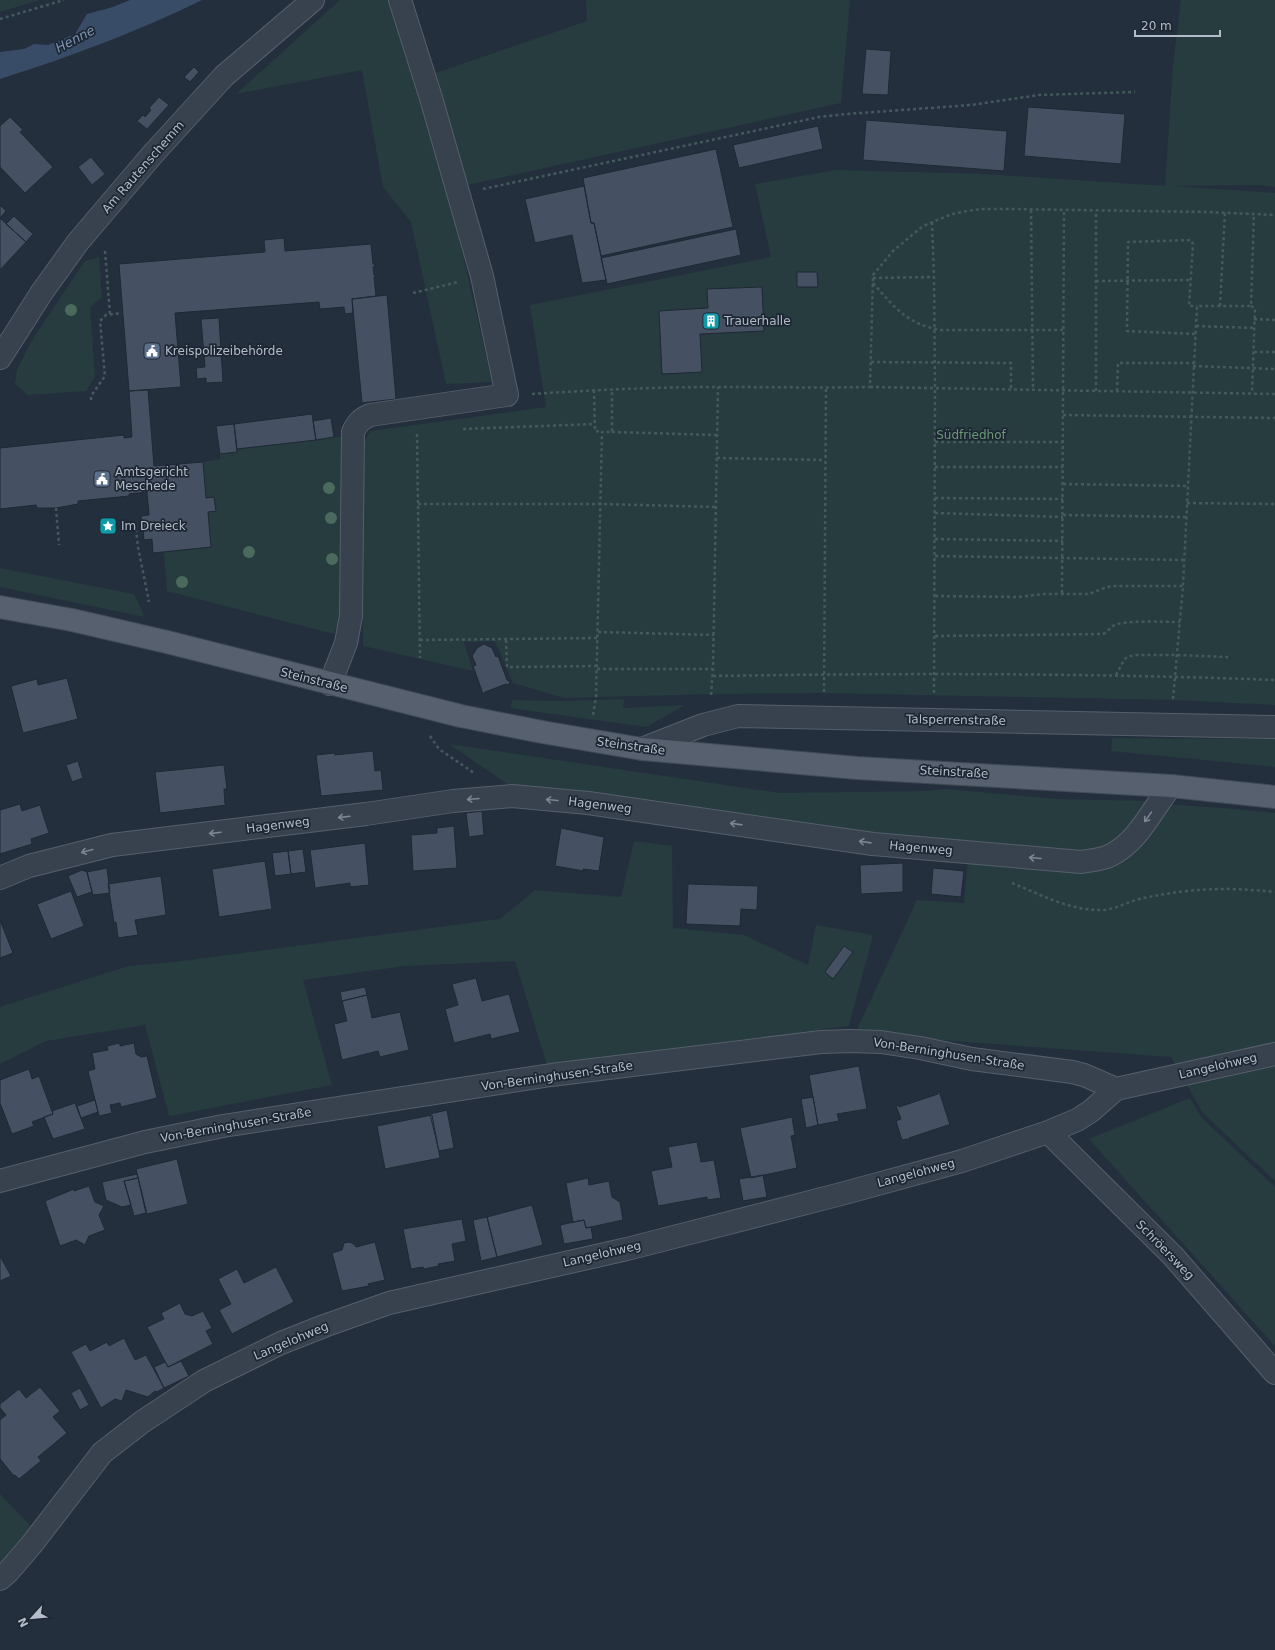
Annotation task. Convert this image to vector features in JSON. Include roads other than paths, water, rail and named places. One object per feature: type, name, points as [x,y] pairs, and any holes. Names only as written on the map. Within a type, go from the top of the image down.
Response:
[{"type":"main road","name":"Steinstraße","points":[[0,607],[72,620],[159,640],[424,708],[503,725],[642,749],[857,768],[1171,786],[1275,797]]},
{"type":"street","name":"Am Rautenschemm","points":[[0,358],[42,292],[78,242],[152,155],[224,76],[313,0]]},
{"type":"street","points":[[330,684],[346,643],[351,616],[353,432],[356,424],[361,419],[370,415],[507,395],[482,276],[460,195],[400,0]]},
{"type":"street","name":"Talsperrenstraße","points":[[642,749],[703,725],[738,716],[1275,727]]},
{"type":"street","name":"Hagenweg","points":[[0,878],[29,866],[112,845],[351,816],[453,801],[512,796],[588,803],[873,844],[1081,862],[1111,856],[1125,846],[1135,836],[1171,786]]},
{"type":"street","name":"Von-Berninghusen-Straße","points":[[0,1181],[73,1160],[145,1142],[223,1126],[551,1076],[821,1042],[881,1042],[972,1058],[1072,1072],[1084,1075],[1116,1089]]},
{"type":"street","name":"Langelohweg","points":[[0,1579],[32,1544],[102,1453],[142,1422],[204,1381],[281,1343],[389,1303],[627,1249],[834,1196],[962,1161],[1048,1132],[1077,1120],[1092,1111],[1116,1089],[1275,1054]]},
{"type":"street","name":"Schröersweg","points":[[1048,1132],[1173,1256],[1275,1373]]},
{"type":"water","name":"Henne","points":[[130,0],[202,0],[153,23],[102,43],[52,62],[0,79],[0,52],[24,49],[34,44],[48,45],[75,34],[87,14],[113,7]]},
{"type":"place","name":"Trauerhalle","points":[[711,321]]},
{"type":"place","name":"Kreispolizeibehörde","points":[[152,351]]},
{"type":"place","name":"Amtsgericht Meschede","points":[[102,479]]},
{"type":"place","name":"Im Dreieck","points":[[108,526]]},
{"type":"park label","name":"Südfriedhof","points":[[971,435]]}]
